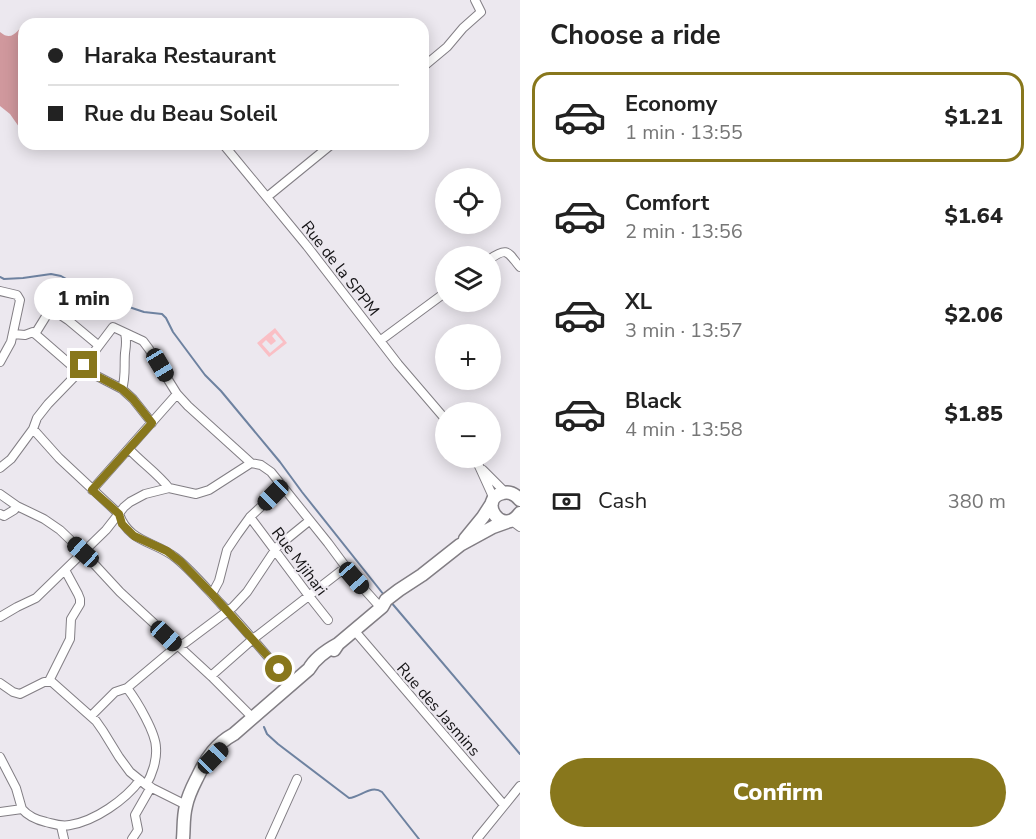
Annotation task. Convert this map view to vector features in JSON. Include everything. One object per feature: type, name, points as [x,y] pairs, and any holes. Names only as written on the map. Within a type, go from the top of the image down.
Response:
[{"type":"main road","points":[[460,545],[500,493],[514,493]]},
{"type":"main road","points":[[493,501],[495,515],[502,521],[515,521]]},
{"type":"main road","points":[[177,839],[178,827],[190,791],[200,773],[206,769],[234,734],[309,669],[315,668],[354,630],[460,545],[493,527],[515,521]]},
{"type":"main road","points":[[183,839],[185,810]]},
{"type":"street","points":[[429,62],[481,12],[475,0]]},
{"type":"street","name":"Rue de la SPPM","points":[[228,150],[435,407]]},
{"type":"street","points":[[267,197],[325,150]]},
{"type":"street","points":[[501,252],[508,253],[520,267]]},
{"type":"street","points":[[0,291],[17,295],[20,300],[11,342],[0,362]]},
{"type":"street","points":[[381,340],[435,300]]},
{"type":"street","points":[[35,334],[48,313],[53,310],[98,345]]},
{"type":"street","points":[[0,468],[11,459],[33,429],[37,418],[82,369],[113,327],[143,341],[177,394],[199,417],[251,463],[261,465],[271,472],[346,567],[385,605]]},
{"type":"street","points":[[13,334],[25,335],[33,332],[82,369],[122,389],[152,423]]},
{"type":"street","points":[[122,389],[125,379],[127,341],[125,333]]},
{"type":"street","points":[[92,490],[177,394]]},
{"type":"street","points":[[33,429],[59,458],[119,514],[122,524],[134,536],[167,551],[181,562],[228,611],[291,684]]},
{"type":"street","points":[[129,449],[170,488]]},
{"type":"street","points":[[0,617],[36,598],[106,530],[130,502],[145,494],[170,488],[196,494],[209,490],[251,463]]},
{"type":"street","points":[[480,468],[493,501]]},
{"type":"street","points":[[482,468],[514,493]]},
{"type":"street","points":[[212,594],[219,581],[227,550],[250,517],[283,486]]},
{"type":"street","points":[[0,494],[60,530],[120,592],[253,718]]},
{"type":"street","points":[[1,516],[14,510],[17,506]]},
{"type":"street","name":"Rue Mjihari","points":[[250,517],[328,620]]},
{"type":"street","points":[[91,716],[115,692],[128,688],[177,646],[185,643],[228,611],[247,592],[281,543],[309,521]]},
{"type":"street","points":[[211,676],[253,639],[346,567]]},
{"type":"street","points":[[0,683],[20,694],[36,685],[50,681],[69,639],[71,619],[80,604],[78,594],[65,570]]},
{"type":"street","name":"Rue des Jasmins","points":[[354,630],[504,805]]},
{"type":"street","points":[[50,681],[91,716],[104,731],[130,772],[185,810]]},
{"type":"street","points":[[128,688],[142,711],[157,750],[152,772],[135,815],[138,830],[132,839]]},
{"type":"street","points":[[0,757],[26,814],[37,820],[61,826],[92,818],[146,784]]},
{"type":"street","points":[[270,839],[297,779]]},
{"type":"street","points":[[477,839],[520,786]]},
{"type":"street","points":[[0,812],[22,809]]},
{"type":"street","points":[[61,826],[64,839]]},
{"type":"shaded area","points":[[18,31],[18,125],[10,114],[0,106],[0,32],[8,36]]},
{"type":"shaded area","points":[[275,328],[287,343],[269,357],[257,343]],"holes":[[[275,333],[283,342],[270,353],[262,344],[266,340],[271,345],[276,341],[272,336]]]},
{"type":"waterway","points":[[0,277],[4,279],[23,278],[51,274],[61,276],[107,305],[162,314],[205,375],[280,462],[384,595]]},
{"type":"waterway","points":[[390,601],[520,754]]},
{"type":"waterway","points":[[264,727],[267,734],[278,744],[349,798],[374,789],[382,792],[419,839]]},
{"type":"route","points":[[84,365],[95,375],[122,389],[152,423],[92,490],[119,514],[122,524],[134,536],[167,551],[181,562],[279,669]]}]
